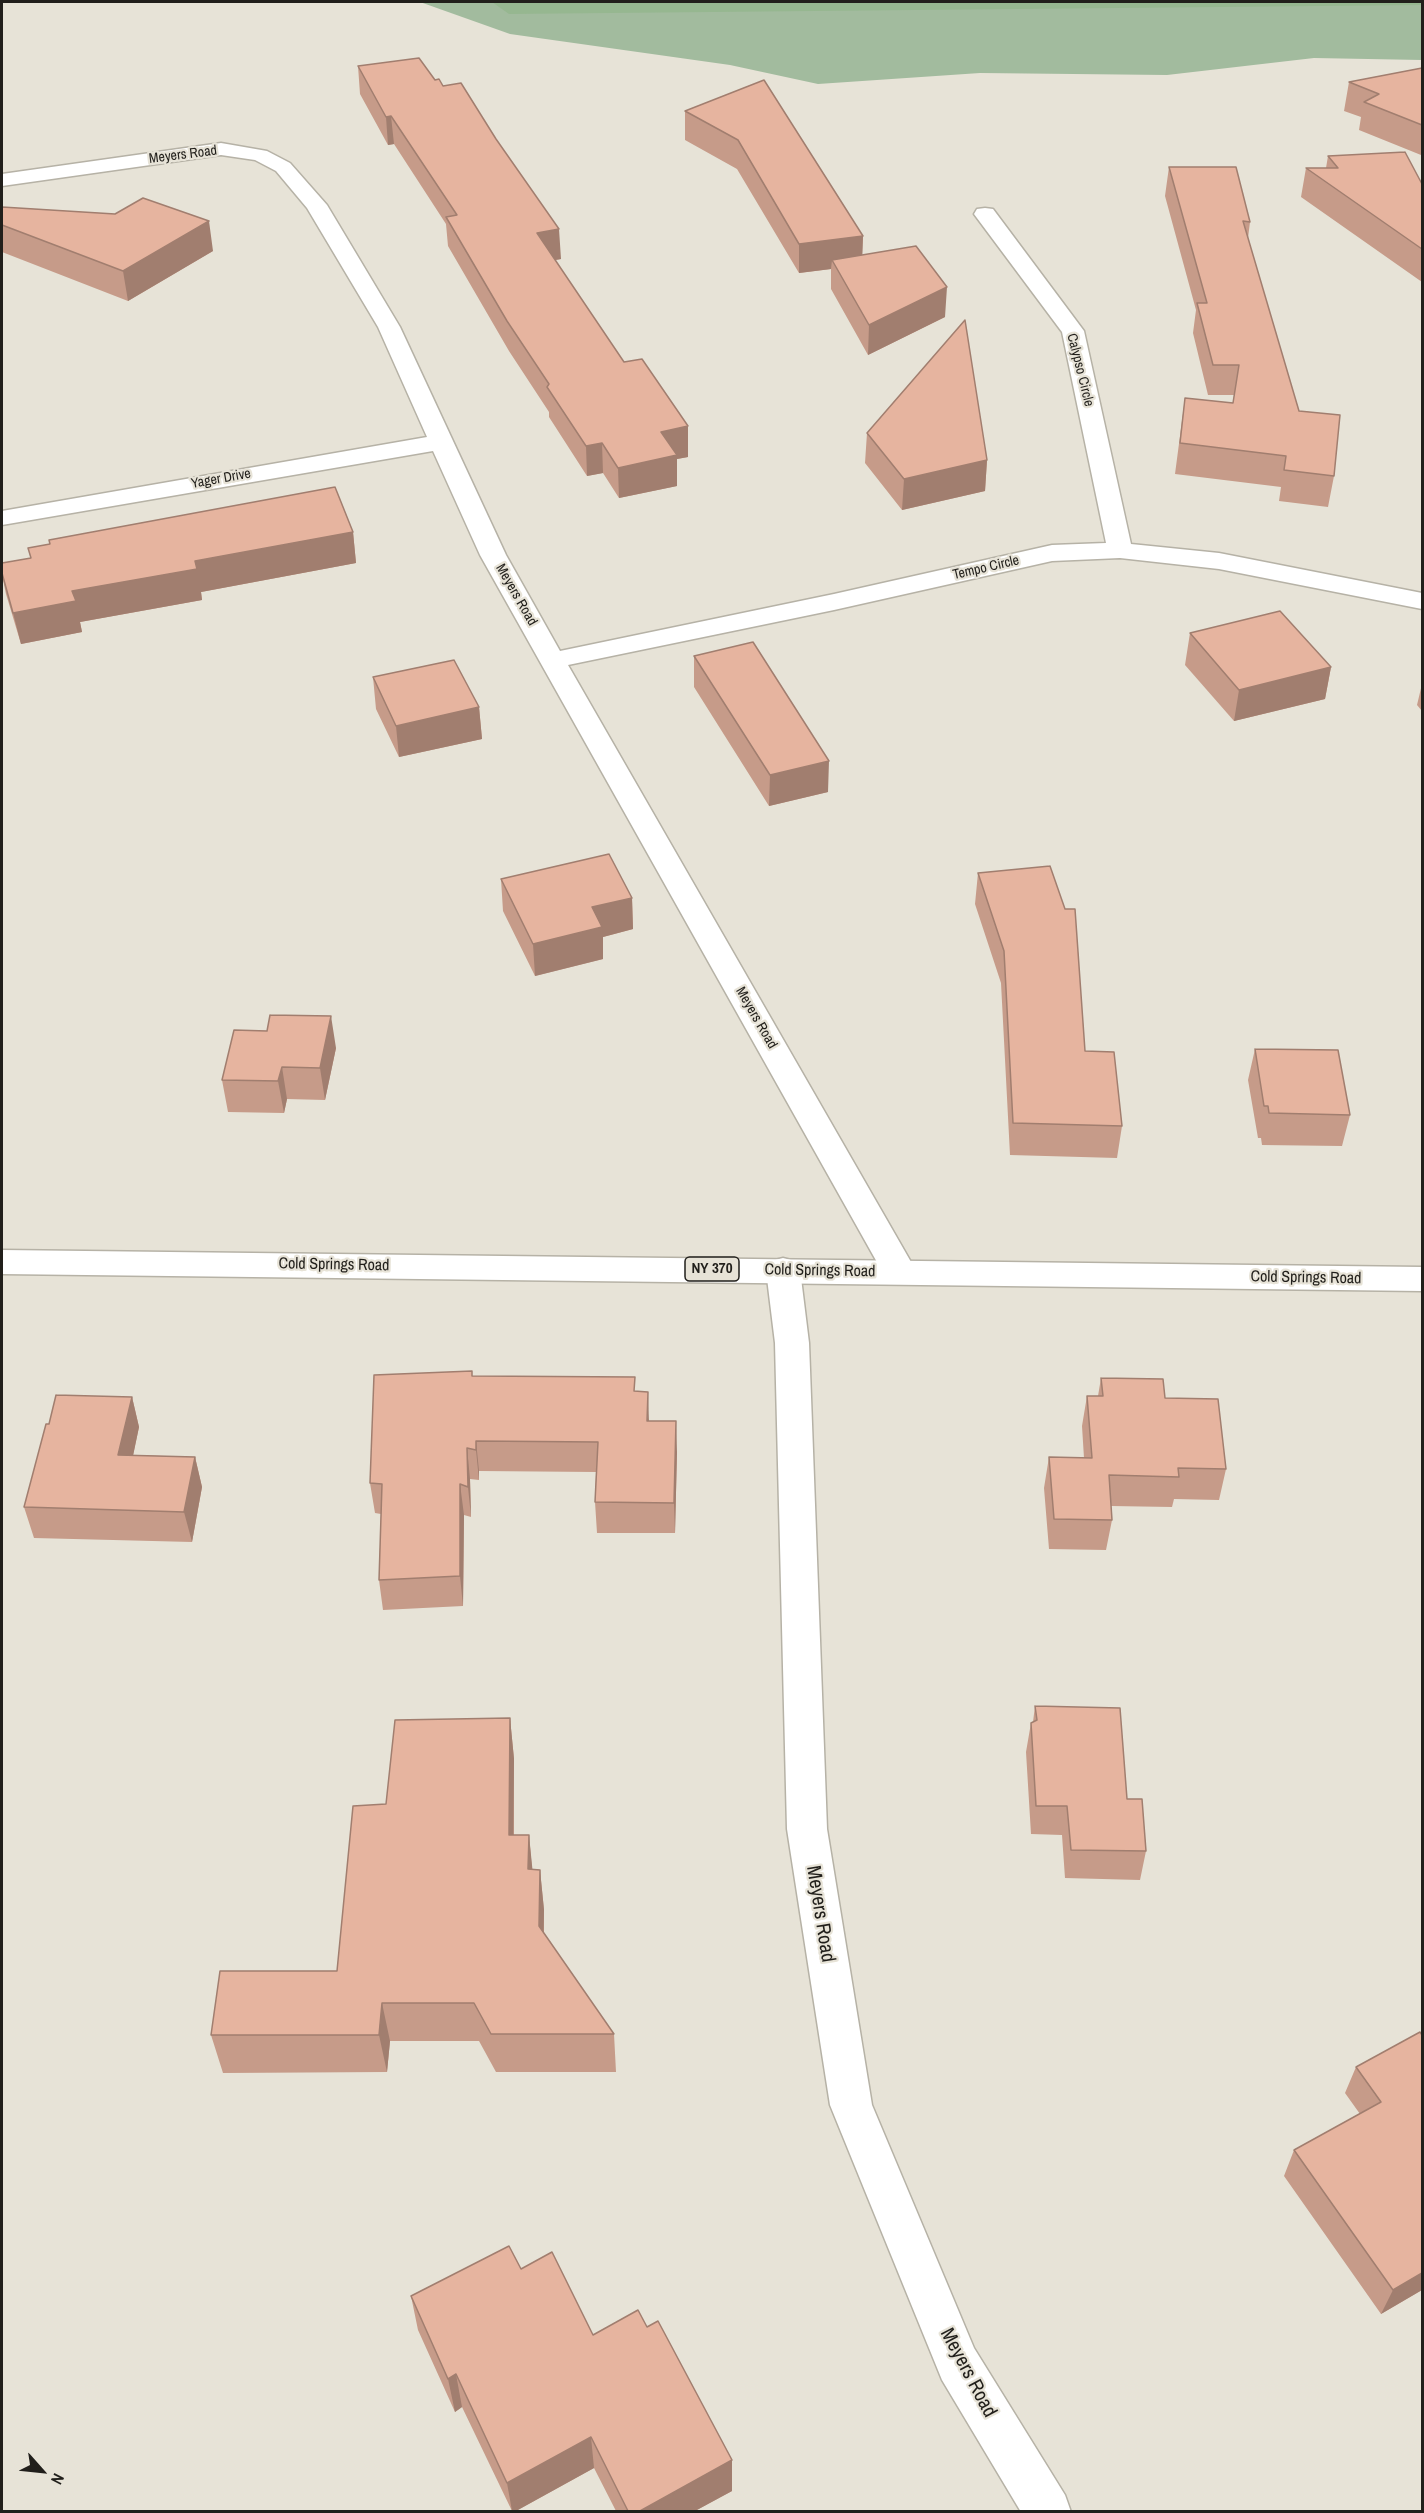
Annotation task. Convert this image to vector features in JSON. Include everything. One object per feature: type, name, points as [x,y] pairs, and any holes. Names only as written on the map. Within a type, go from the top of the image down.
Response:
[{"type":"street","name":"Meyers Road","points":[[2,180],[220,149],[260,155],[283,167],[316,205],[389,327],[493,555],[900,1271]]},
{"type":"street","name":"Calypso Circle","points":[[985,214],[1073,331],[1120,550]]},
{"type":"street","name":"Yager Drive","points":[[2,518],[442,442]]},
{"type":"street","name":"Tempo Circle","points":[[553,660],[823,605],[1052,553],[1120,550],[1219,561],[1422,601]]},
{"type":"street","name":"Cold Springs Road","points":[[2,1262],[900,1271],[1422,1280]]},
{"type":"street","name":"Meyers Road","points":[[783,1270],[792,1343],[807,1829],[850,2105],[958,2364],[1048,2511]]},
{"type":"green space","points":[[420,2],[1422,2],[1422,60],[1314,58],[1167,75],[980,73],[818,84],[730,65],[510,34]]},
{"type":"green space","points":[[492,2],[1422,2],[1422,5],[509,14]]},
{"type":"building","points":[[419,58],[435,80],[439,79],[443,86],[461,83],[496,139],[559,229],[537,233],[624,362],[642,359],[688,426],[661,432],[677,455],[618,468],[602,443],[586,446],[547,387],[549,384],[507,321],[446,217],[457,215],[391,116],[386,117],[358,66]]},
{"type":"building","points":[[1422,68],[1422,125],[1364,102],[1379,94],[1349,82]]},
{"type":"building","points":[[764,80],[863,236],[799,244],[738,140],[685,111]]},
{"type":"building","points":[[1405,152],[1422,184],[1422,249],[1306,168],[1338,168],[1328,156]]},
{"type":"building","points":[[1169,167],[1236,167],[1250,222],[1243,221],[1299,411],[1340,415],[1334,476],[1284,470],[1286,456],[1180,443],[1185,398],[1233,403],[1239,365],[1213,365],[1197,303],[1207,303]]},
{"type":"building","points":[[143,198],[209,221],[123,271],[2,225],[2,207],[115,214]]},
{"type":"building","points":[[916,246],[947,287],[869,325],[832,260]]},
{"type":"building","points":[[965,320],[987,460],[904,479],[867,433]]},
{"type":"building","points":[[335,487],[353,532],[195,561],[197,569],[72,591],[76,601],[13,613],[2,573],[2,563],[31,558],[28,548],[50,544],[49,540]]},
{"type":"building","points":[[1280,611],[1331,667],[1239,690],[1190,633]]},
{"type":"building","points":[[753,642],[829,761],[770,775],[694,656]]},
{"type":"building","points":[[454,660],[479,707],[396,726],[373,677]]},
{"type":"building","points":[[609,854],[632,898],[592,907],[602,927],[533,944],[501,879]]},
{"type":"building","points":[[1050,866],[1065,909],[1075,909],[1085,1051],[1114,1052],[1122,1126],[1013,1123],[1004,951],[978,873]]},
{"type":"building","points":[[270,1015],[331,1016],[320,1068],[282,1067],[278,1081],[222,1080],[234,1030],[267,1031]]},
{"type":"building","points":[[1255,1049],[1338,1050],[1350,1115],[1269,1113],[1268,1106],[1264,1106]]},
{"type":"building","points":[[472,1371],[472,1376],[635,1377],[634,1391],[648,1392],[647,1421],[676,1421],[674,1503],[595,1502],[598,1442],[476,1441],[476,1450],[467,1448],[468,1487],[460,1484],[460,1576],[379,1580],[382,1484],[370,1483],[374,1375]]},
{"type":"building","points":[[1101,1378],[1163,1379],[1165,1398],[1218,1399],[1226,1469],[1178,1468],[1179,1477],[1109,1475],[1112,1520],[1054,1519],[1049,1457],[1092,1458],[1087,1396],[1103,1396]]},
{"type":"building","points":[[56,1395],[132,1397],[118,1455],[195,1457],[184,1512],[24,1507]]},
{"type":"building","points":[[1035,1706],[1120,1708],[1127,1799],[1142,1799],[1146,1851],[1071,1850],[1067,1806],[1036,1806],[1031,1723],[1037,1720]]},
{"type":"building","points":[[510,1718],[509,1835],[529,1835],[528,1869],[540,1870],[539,1926],[614,2034],[491,2034],[474,2003],[382,2003],[379,2035],[211,2035],[220,1971],[337,1971],[353,1806],[386,1804],[395,1720]]},
{"type":"building","points":[[1420,2032],[1422,2035],[1422,2273],[1393,2290],[1294,2150],[1381,2102],[1356,2067]]},
{"type":"building","points":[[509,2246],[521,2269],[552,2252],[593,2335],[638,2310],[647,2327],[658,2321],[732,2460],[640,2511],[628,2511],[591,2437],[507,2483],[456,2374],[448,2379],[411,2296]]}]
